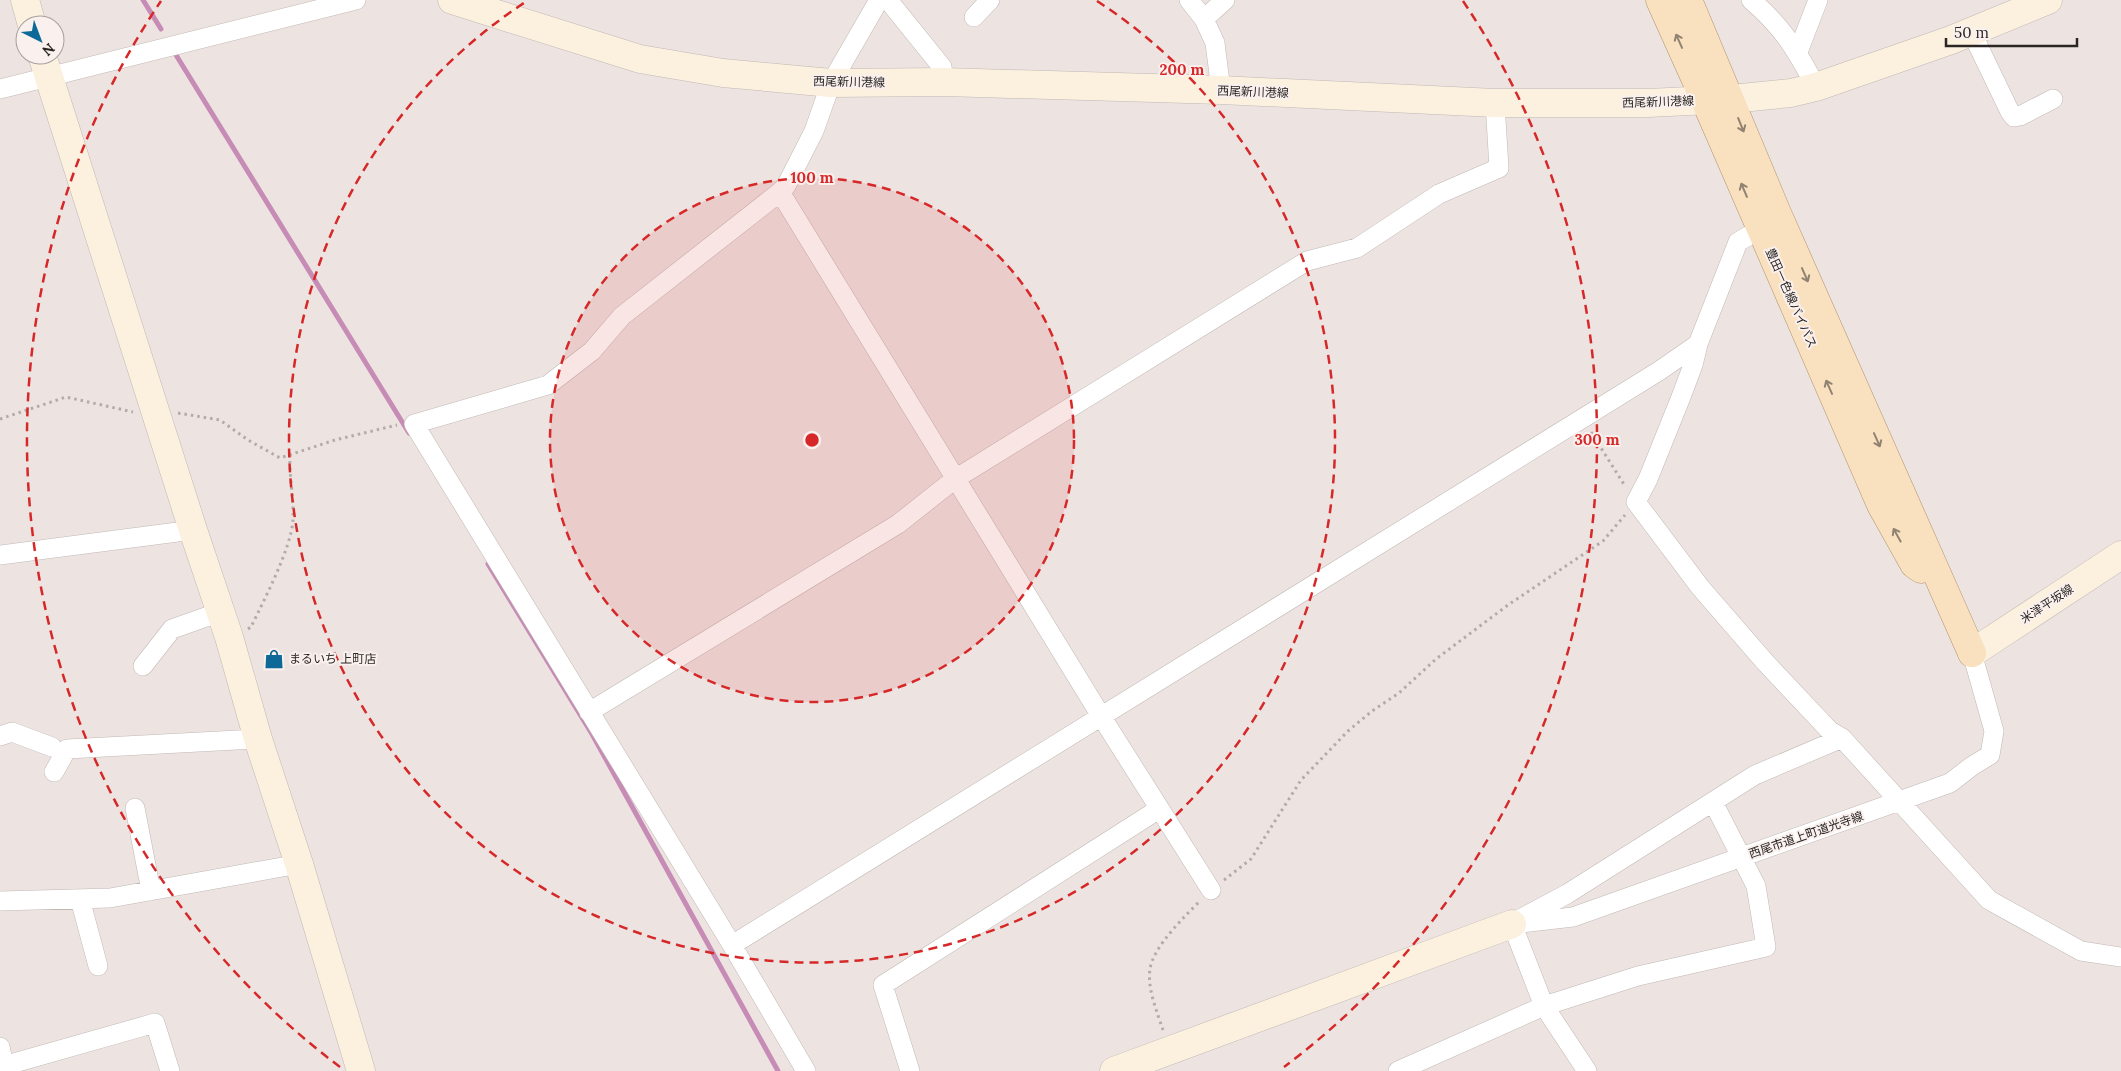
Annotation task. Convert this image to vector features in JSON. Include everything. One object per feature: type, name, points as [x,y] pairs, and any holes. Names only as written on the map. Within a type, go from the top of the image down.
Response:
[{"type":"main road","points":[[25,0],[29,15]]},
{"type":"main road","name":"西尾新川港線","points":[[452,0],[640,59],[723,72],[831,83],[944,82],[1221,90],[1495,103],[1648,103],[1718,100],[1791,93],[1816,87],[1876,67],[2048,0]]},
{"type":"main road","name":"豊田一色線バイパス","points":[[1660,0],[1718,100],[1777,213],[1972,653]]},
{"type":"main road","name":"豊田一色線バイパス","points":[[1688,0],[1760,229],[1880,505],[1914,564],[1940,583]]},
{"type":"main road","points":[[45,66],[225,625],[258,739],[299,864],[361,1071]]},
{"type":"main road","name":"米津平坂線","points":[[1972,653],[2121,554]]},
{"type":"main road","points":[[1114,1071],[1512,924]]},
{"type":"street","points":[[0,89],[45,66],[356,0]]},
{"type":"street","points":[[806,1071],[732,945],[414,424],[548,385],[592,351],[622,316],[780,192],[786,186],[814,131],[831,83],[879,0]]},
{"type":"street","points":[[888,0],[942,67],[944,82]]},
{"type":"street","points":[[974,17],[990,0]]},
{"type":"street","points":[[1188,0],[1204,19],[1215,43],[1221,90]]},
{"type":"street","points":[[1204,19],[1225,0]]},
{"type":"street","points":[[1752,0],[1782,29],[1798,52],[1816,87]]},
{"type":"street","points":[[1798,52],[1818,0]]},
{"type":"street","points":[[1971,31],[2014,117],[2020,116],[2053,99]]},
{"type":"street","points":[[589,712],[898,524],[955,479],[1307,261],[1357,248],[1439,194],[1500,168],[1495,103]]},
{"type":"street","points":[[780,192],[1101,716],[1210,890]]},
{"type":"street","points":[[1760,229],[1738,242],[1698,344],[1693,365],[1681,397],[1648,479],[1636,502],[1700,588],[1765,662],[1830,731],[1842,738],[1898,802],[1989,900],[2081,951],[2121,957]]},
{"type":"street","points":[[732,945],[1583,418],[1698,344]]},
{"type":"street","points":[[0,555],[193,530]]},
{"type":"street","points":[[143,666],[172,629],[225,625]]},
{"type":"street","name":"西尾市道上町道光寺線","points":[[1512,924],[1574,917],[1950,783],[1990,755],[1994,731],[1972,653]]},
{"type":"street","points":[[0,736],[12,732],[52,747]]},
{"type":"street","points":[[1587,1071],[1544,1006],[1512,924],[1567,894],[1755,775],[1842,738]]},
{"type":"street","points":[[54,772],[67,748],[258,739]]},
{"type":"street","points":[[1398,1071],[1544,1006],[1638,976],[1766,948],[1756,886],[1713,802]]},
{"type":"street","points":[[135,808],[151,891]]},
{"type":"street","points":[[910,1071],[884,985],[1159,809]]},
{"type":"street","points":[[0,902],[110,898],[299,864]]},
{"type":"street","points":[[80,899],[98,966]]},
{"type":"street","points":[[1,1060],[155,1024],[170,1071]]},
{"type":"path","points":[[0,419],[66,397],[158,416],[183,413],[220,420],[248,440],[280,458],[334,440],[412,422],[414,424]]},
{"type":"path","points":[[1171,1049],[1150,984],[1150,968],[1162,942],[1210,890],[1251,859],[1301,780],[1348,731],[1372,711],[1399,693],[1436,659],[1508,605],[1603,541],[1636,502],[1583,418]]},
{"type":"path","points":[[225,625],[251,627],[286,547],[293,520],[290,455]]},
{"type":"waterway","points":[[143,0],[161,29]]},
{"type":"waterway","points":[[176,55],[409,433]]},
{"type":"waterway","points":[[488,564],[592,734],[778,1071]]},
{"type":"place","name":"まるいち 上町店","points":[[274,659]]}]
